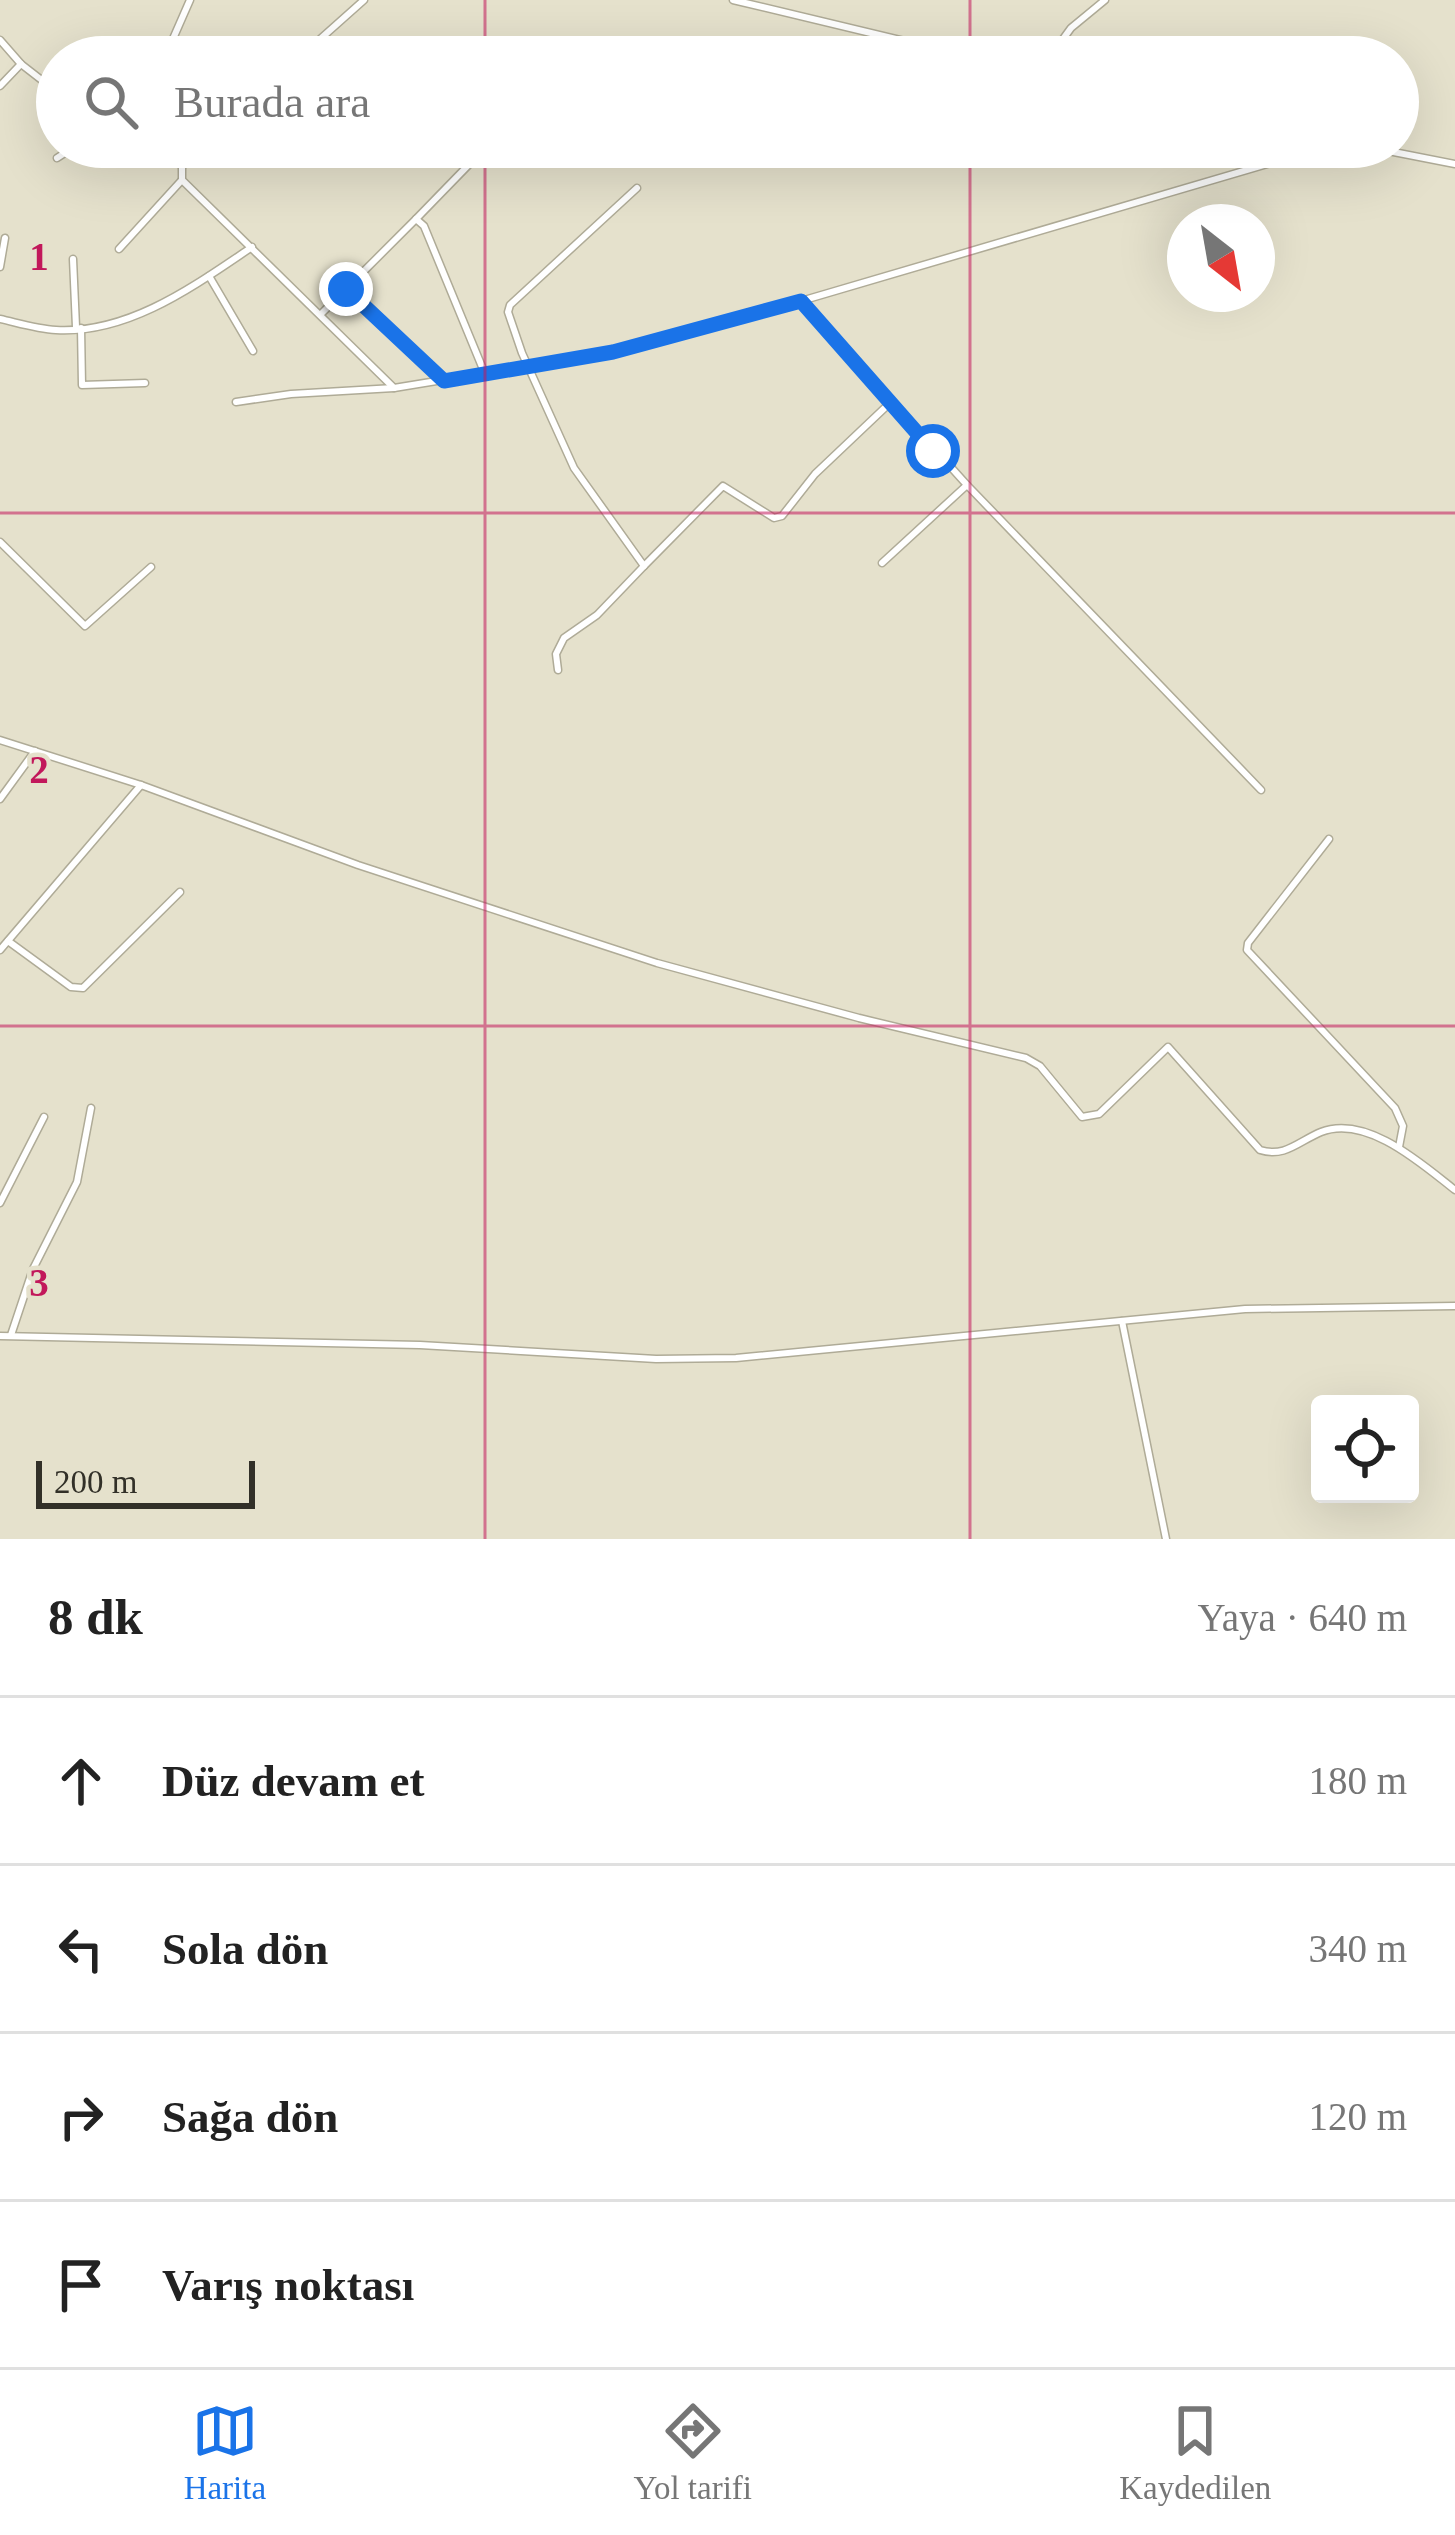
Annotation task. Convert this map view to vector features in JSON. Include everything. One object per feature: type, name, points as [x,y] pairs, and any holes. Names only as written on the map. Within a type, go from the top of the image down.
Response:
[{"type":"street","points":[[174,36],[190,0]]},
{"type":"street","points":[[324,36],[364,0]]},
{"type":"street","points":[[733,0],[883,36]]},
{"type":"street","points":[[1065,36],[1106,0]]},
{"type":"street","points":[[0,40],[36,76]]},
{"type":"street","points":[[0,86],[21,64]]},
{"type":"street","points":[[1419,157],[1455,164]]},
{"type":"street","points":[[119,249],[182,180],[182,168]]},
{"type":"street","points":[[321,314],[466,168]]},
{"type":"street","points":[[236,402],[394,388],[613,352],[1254,168]]},
{"type":"street","points":[[182,180],[394,388]]},
{"type":"street","points":[[638,188],[509,307],[508,314],[574,469],[644,566]]},
{"type":"street","points":[[416,220],[424,226],[485,374]]},
{"type":"street","points":[[0,267],[5,238]]},
{"type":"street","points":[[0,319],[56,330],[120,323],[209,276],[252,247]]},
{"type":"street","points":[[73,259],[82,385],[145,383]]},
{"type":"street","points":[[209,276],[253,351]]},
{"type":"street","points":[[346,289],[444,381]]},
{"type":"street","points":[[801,301],[967,485],[1261,790]]},
{"type":"street","points":[[558,670],[556,654],[565,638],[597,615],[723,486],[774,518],[782,516],[815,474],[892,401]]},
{"type":"street","points":[[882,563],[967,485]]},
{"type":"street","points":[[0,542],[85,626],[152,566]]},
{"type":"street","points":[[0,740],[141,784],[358,865],[657,963],[1026,1058],[1040,1066],[1082,1118],[1100,1114],[1168,1047],[1260,1150],[1280,1152],[1332,1130],[1378,1138],[1400,1147],[1455,1190]]},
{"type":"street","points":[[0,799],[35,751]]},
{"type":"street","points":[[0,950],[141,784]]},
{"type":"street","points":[[1329,839],[1247,950],[1395,1108],[1403,1126],[1400,1147]]},
{"type":"street","points":[[8,941],[70,987],[83,988],[180,892]]},
{"type":"street","points":[[10,1336],[33,1269],[77,1182],[91,1108]]},
{"type":"street","points":[[0,1203],[44,1118]]},
{"type":"street","points":[[0,1336],[736,1358],[1245,1309],[1455,1306]]},
{"type":"street","points":[[1122,1321],[1166,1539]]},
{"type":"route","points":[[346,289],[444,381],[613,352],[801,301],[933,451]]}]
